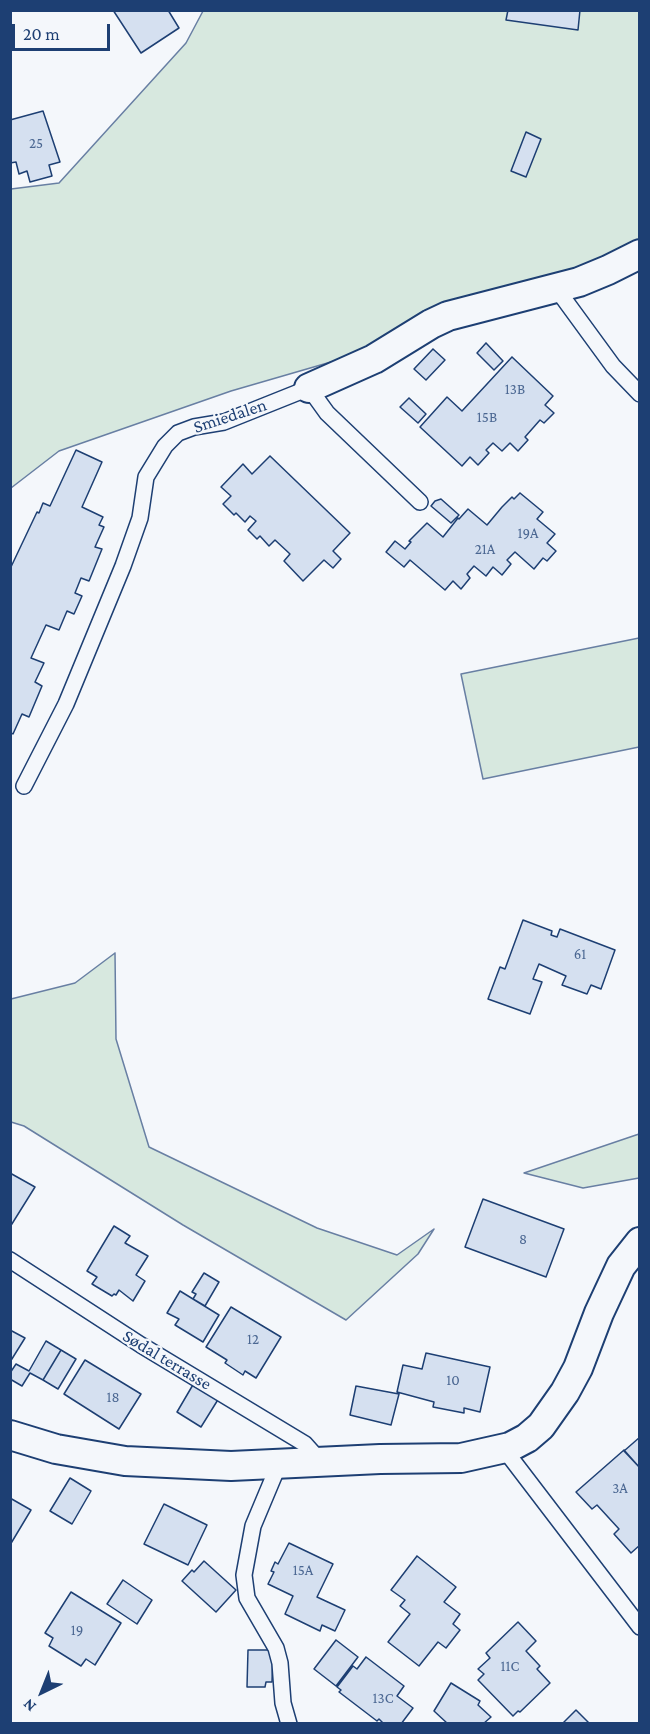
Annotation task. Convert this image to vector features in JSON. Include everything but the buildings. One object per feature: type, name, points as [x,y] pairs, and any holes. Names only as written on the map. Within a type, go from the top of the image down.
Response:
[{"type":"street","name":"Smiedalen","points":[[309,388],[375,359],[448,316],[556,288],[608,270],[639,254]]},
{"type":"street","points":[[10,1435],[56,1449],[125,1461],[231,1466],[461,1458],[504,1449],[527,1438],[541,1426],[565,1392],[578,1368],[599,1313],[621,1266],[639,1242]]},
{"type":"lane","points":[[556,288],[613,366],[639,394]]},
{"type":"lane","points":[[309,388],[327,413],[420,502]]},
{"type":"lane","name":"Smiedalen","points":[[24,786],[66,704],[123,566],[140,518],[146,477],[165,446],[178,433],[194,427],[224,422],[309,388]]},
{"type":"lane","name":"Sødal terrasse","points":[[10,1260],[141,1345],[305,1444],[321,1462]]},
{"type":"lane","points":[[504,1449],[639,1627]]},
{"type":"lane","points":[[279,1464],[253,1526],[244,1575],[247,1598],[276,1648],[288,1724]]},
{"type":"shaded area","points":[[203,11],[639,11],[639,245],[417,337],[231,391],[59,451],[11,488],[11,189],[59,183],[186,43]]},
{"type":"shaded area","points":[[639,638],[639,747],[483,779],[461,674]]},
{"type":"shaded area","points":[[115,953],[116,1039],[149,1147],[317,1228],[397,1255],[434,1229],[418,1254],[346,1320],[183,1225],[24,1126],[11,1122],[11,999],[75,983]]},
{"type":"shaded area","points":[[639,1134],[639,1178],[583,1188],[524,1173]]}]
